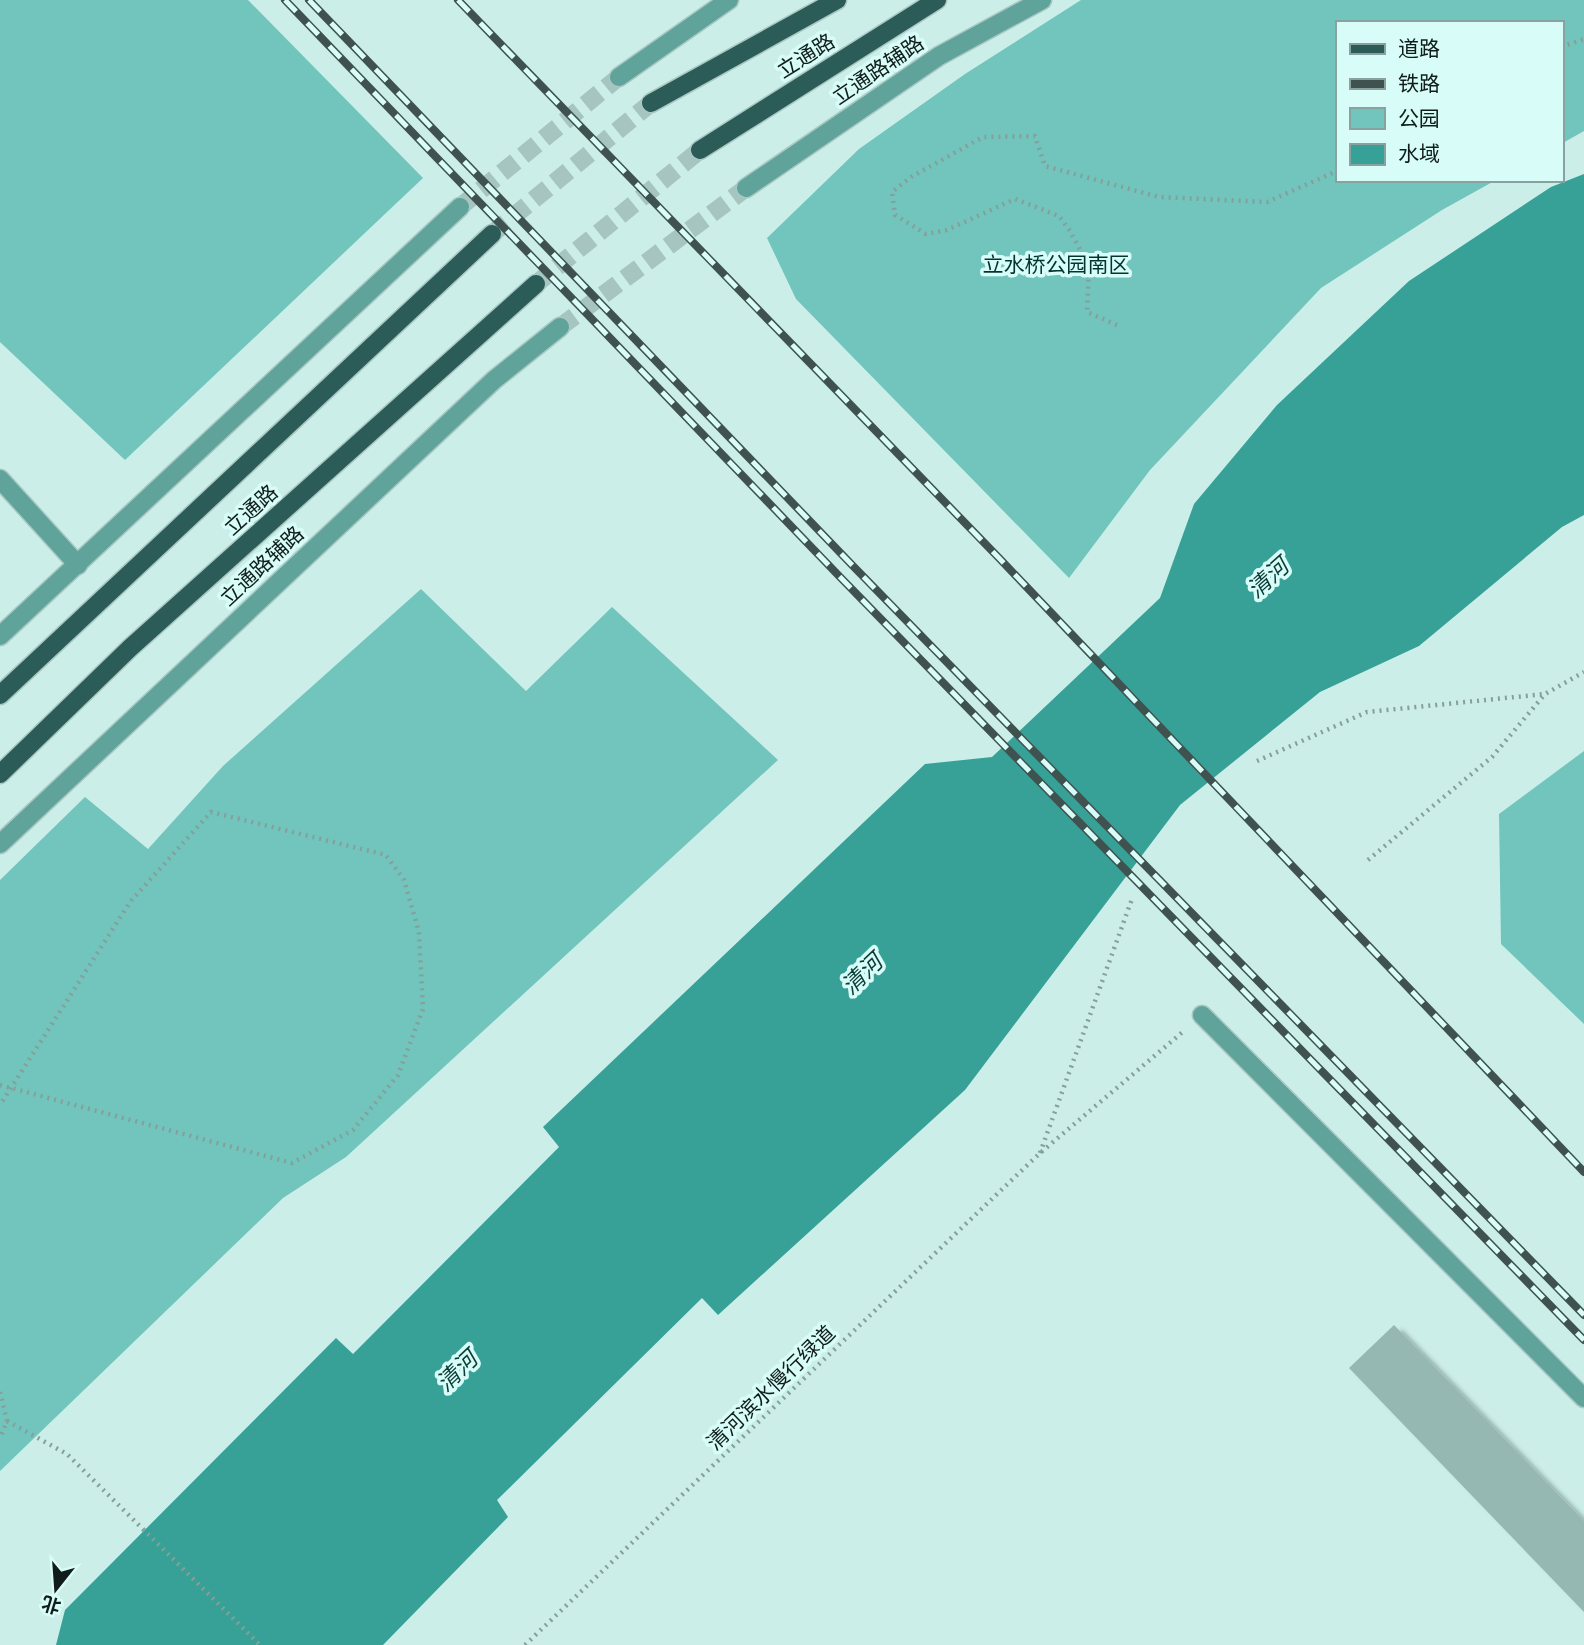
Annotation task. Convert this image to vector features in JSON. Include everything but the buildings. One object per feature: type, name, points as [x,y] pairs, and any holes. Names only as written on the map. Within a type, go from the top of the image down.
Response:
[{"type":"main road","name":"立通路","points":[[651,103],[837,0]]},
{"type":"main road","name":"立通路","points":[[700,150],[937,0]]},
{"type":"main road","name":"立通路","points":[[0,695],[492,234]]},
{"type":"main road","name":"立通路","points":[[0,774],[130,648],[536,284]]},
{"type":"street","points":[[619,77],[729,0]]},
{"type":"street","name":"立通路辅路","points":[[746,188],[939,56],[1042,0]]},
{"type":"street","points":[[0,636],[460,207]]},
{"type":"street","name":"立通路辅路","points":[[0,844],[494,380],[560,327]]},
{"type":"street","points":[[0,479],[78,565]]},
{"type":"street","points":[[1202,1015],[1584,1398]]},
{"type":"path","points":[[1563,46],[1584,39]]},
{"type":"path","points":[[1117,325],[1087,312],[1089,266],[1059,216],[1015,198],[947,230],[926,234],[895,215],[892,192],[911,177],[983,137],[1035,135],[1045,166],[1159,197],[1267,202],[1336,171]]},
{"type":"path","points":[[1368,860],[1492,757],[1545,694],[1584,672]]},
{"type":"path","points":[[1257,761],[1367,712],[1545,694]]},
{"type":"path","points":[[0,1085],[11,1088],[292,1163],[353,1130],[398,1075],[423,1009],[419,932],[404,880],[386,855],[211,812],[131,902],[11,1088],[0,1105]]},
{"type":"path","name":"清河滨水慢行绿道","points":[[1040,1154],[1132,899]]},
{"type":"path","name":"清河滨水慢行绿道","points":[[525,1645],[1040,1154],[1202,1015]]},
{"type":"path","points":[[0,1392],[7,1421],[0,1438]]},
{"type":"path","points":[[7,1421],[67,1454],[260,1645]]},
{"type":"green space","points":[[0,0],[248,0],[423,178],[125,460],[0,342]]},
{"type":"green space","name":"立水桥公园南区","points":[[1081,0],[1584,0],[1584,131],[1563,143],[1563,21],[1336,21],[1336,182],[1492,182],[1442,210],[1321,288],[1150,470],[1069,578],[796,299],[767,238],[859,149],[965,74]]},
{"type":"green space","points":[[421,589],[526,691],[612,607],[778,760],[346,1157],[283,1198],[0,1471],[0,880],[85,797],[148,849],[223,766]]},
{"type":"green space","points":[[1584,751],[1584,1024],[1501,944],[1499,814]]},
{"type":"water","name":"清河","points":[[1584,174],[1584,515],[1562,527],[1419,646],[1320,692],[1180,805],[965,1090],[718,1315],[702,1298],[497,1500],[508,1517],[383,1645],[56,1645],[65,1610],[336,1338],[353,1354],[559,1147],[543,1127],[925,764],[992,757],[1160,598],[1194,504],[1277,405],[1409,281],[1551,187]]},
{"type":"tunnel","points":[[460,207],[619,77]]},
{"type":"tunnel","points":[[492,234],[651,103]]},
{"type":"tunnel","points":[[536,284],[700,150]]},
{"type":"tunnel","points":[[560,327],[746,188]]},
{"type":"railway","points":[[285,0],[841,578],[1584,1340]]},
{"type":"railway","points":[[309,0],[854,567],[1584,1315]]},
{"type":"railway","points":[[458,0],[999,558],[1584,1172]]}]
